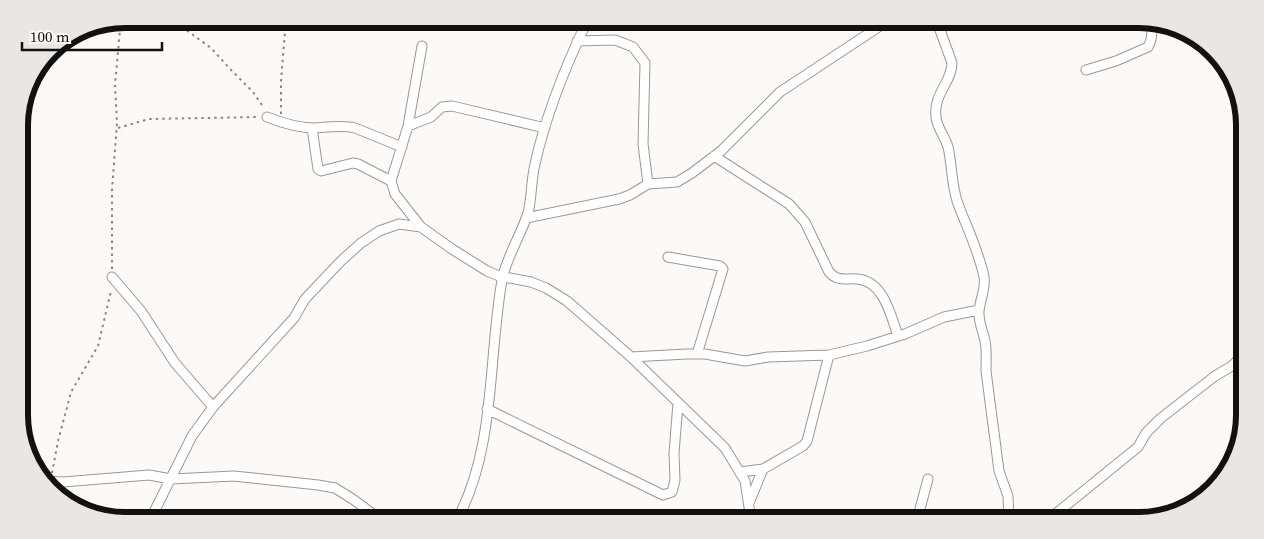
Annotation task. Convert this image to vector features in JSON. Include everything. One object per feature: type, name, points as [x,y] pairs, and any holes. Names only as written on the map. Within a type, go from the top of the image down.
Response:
[{"type":"street","points":[[461,512],[467,501],[477,470],[487,409],[502,277],[526,218],[534,166],[550,111],[584,28]]},
{"type":"street","points":[[526,218],[619,199],[630,195],[648,184],[677,182],[714,156],[780,92],[877,28]]},
{"type":"street","points":[[939,28],[952,63],[952,70],[940,91],[936,106],[937,125],[949,150],[950,166],[957,200],[984,276],[984,289],[979,310],[980,324],[985,340],[986,371],[999,471],[1008,496],[1009,511]]},
{"type":"street","points":[[1086,70],[1116,61],[1148,47],[1152,34],[1151,28]]},
{"type":"street","points":[[578,40],[615,40],[633,47],[645,63],[643,144],[648,184]]},
{"type":"street","points":[[422,46],[408,126],[391,181],[395,194],[421,227],[460,255],[486,271],[502,277],[531,282],[567,300],[631,357],[725,448],[745,481],[750,511]]},
{"type":"street","points":[[408,126],[430,117],[442,107],[452,106],[545,128]]},
{"type":"street","points":[[267,117],[312,128],[348,126],[402,147]]},
{"type":"street","points":[[312,128],[318,169],[353,163],[391,181]]},
{"type":"street","points":[[714,156],[789,204],[805,222],[833,277],[840,280],[857,279],[871,284],[887,304],[898,336]]},
{"type":"street","points":[[399,224],[404,212],[404,205]]},
{"type":"street","points":[[154,512],[192,436],[213,407],[294,318],[306,299],[341,260],[374,234],[399,224],[421,227]]},
{"type":"street","points":[[668,257],[720,266],[723,269],[697,354]]},
{"type":"street","points":[[112,277],[142,311],[175,363],[213,407]]},
{"type":"street","points":[[631,357],[697,354],[745,361],[768,357],[829,355],[898,336],[944,317],[979,310]]},
{"type":"street","points":[[740,472],[763,469],[803,446],[807,441],[829,355]]},
{"type":"street","points":[[1059,511],[1138,447],[1146,433],[1161,418],[1236,361]]},
{"type":"street","points":[[487,409],[663,495],[669,495],[675,486],[674,452],[678,403]]},
{"type":"street","points":[[749,503],[763,469]]},
{"type":"street","points":[[54,480],[149,475],[171,479],[234,476],[335,488],[370,512]]},
{"type":"street","points":[[919,511],[928,480]]},
{"type":"path","points":[[47,473],[71,392],[98,346],[111,293],[112,190],[117,128],[115,85],[120,28]]},
{"type":"path","points":[[117,128],[149,119],[267,117],[262,104],[253,92],[211,48],[183,28]]},
{"type":"path","points":[[282,122],[281,80],[285,28]]}]
